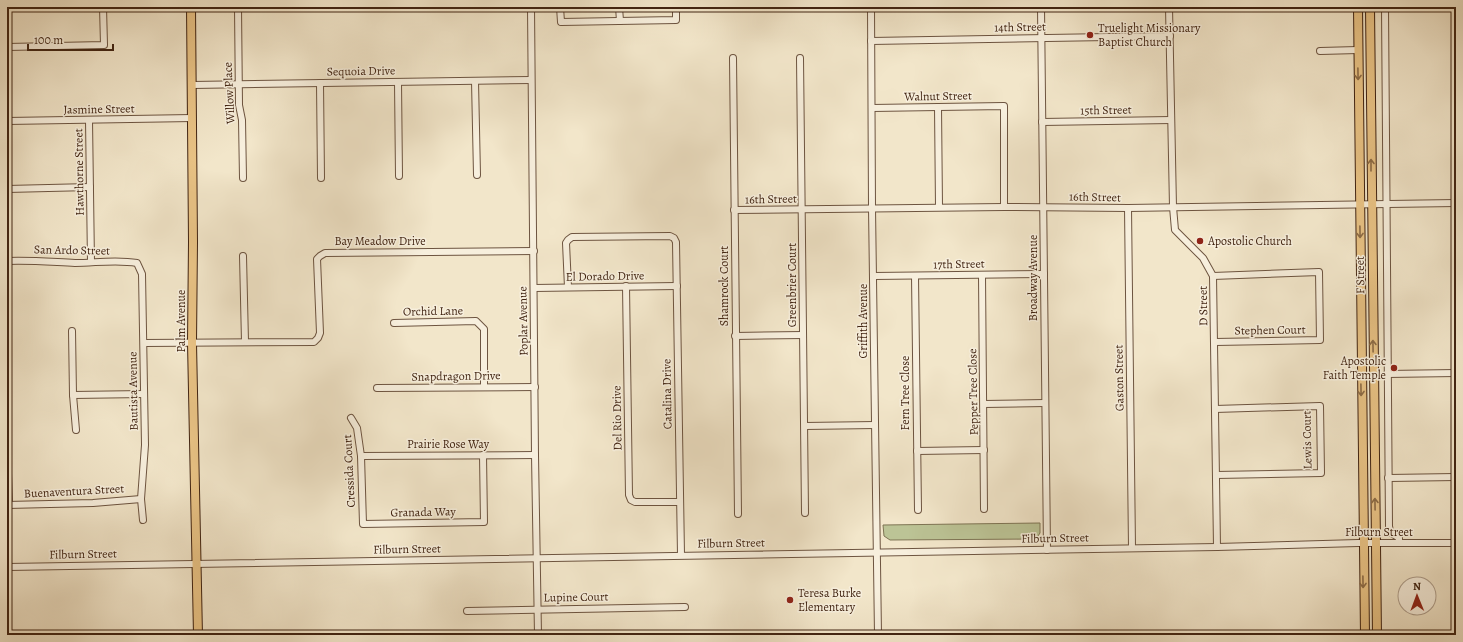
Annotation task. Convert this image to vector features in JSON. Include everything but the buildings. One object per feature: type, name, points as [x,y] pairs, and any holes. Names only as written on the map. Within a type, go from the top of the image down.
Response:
[{"type":"main road","name":"Palm Avenue","points":[[191,7],[192,343],[198,635]]},
{"type":"main road","name":"F Street","points":[[1358,7],[1364,635]]},
{"type":"main road","name":"F Street","points":[[1370,7],[1377,635]]},
{"type":"street","points":[[7,47],[104,45],[103,7]]},
{"type":"street","points":[[238,7],[283,7]]},
{"type":"street","name":"Willow Place","points":[[238,7],[239,105],[242,120],[243,178]]},
{"type":"street","name":"Poplar Avenue","points":[[531,7],[538,635]]},
{"type":"street","points":[[560,7],[561,22],[676,20],[676,7]]},
{"type":"street","points":[[619,7],[620,21]]},
{"type":"street","name":"Griffith Avenue","points":[[871,7],[872,208],[878,635]]},
{"type":"street","name":"Broadway Avenue","points":[[1041,7],[1047,550]]},
{"type":"street","name":"D Street","points":[[1169,7],[1172,207],[1175,230],[1204,258],[1213,276],[1217,547]]},
{"type":"street","points":[[1385,7],[1389,529],[1399,538],[1399,543]]},
{"type":"street","name":"14th Street","points":[[872,40],[1170,36]]},
{"type":"street","points":[[1320,51],[1358,50]]},
{"type":"street","name":"Shamrock Court","points":[[733,58],[738,514]]},
{"type":"street","name":"Greenbrier Court","points":[[800,58],[803,209],[805,513]]},
{"type":"street","name":"Sequoia Drive","points":[[192,85],[531,80]]},
{"type":"street","points":[[475,81],[477,175]]},
{"type":"street","points":[[398,82],[399,176]]},
{"type":"street","points":[[320,83],[321,178]]},
{"type":"street","name":"Walnut Street","points":[[872,108],[1004,106],[1004,207]]},
{"type":"street","points":[[938,107],[939,207]]},
{"type":"street","name":"Jasmine Street","points":[[7,121],[192,118]]},
{"type":"street","name":"Hawthorne Street","points":[[89,120],[91,262]]},
{"type":"street","name":"15th Street","points":[[1042,122],[1170,120]]},
{"type":"street","points":[[7,188],[90,187]]},
{"type":"street","name":"16th Street","points":[[734,210],[939,207],[1128,208],[1456,203]]},
{"type":"street","name":"Gaston Street","points":[[1128,208],[1132,548]]},
{"type":"street","name":"Catalina Drive","points":[[568,287],[566,243],[572,237],[670,236],[674,238],[676,242],[680,555]]},
{"type":"street","name":"Bay Meadow Drive","points":[[144,343],[314,342],[320,333],[317,259],[325,253],[534,251]]},
{"type":"street","points":[[243,256],[245,342]]},
{"type":"street","name":"San Ardo Street","points":[[7,261],[35,260],[75,263],[126,261],[136,263]]},
{"type":"street","name":"Bautista Avenue","points":[[136,263],[142,274],[144,343],[145,458],[142,499],[143,520]]},
{"type":"street","name":"Stephen Court","points":[[1213,276],[1318,272],[1320,340],[1215,342]]},
{"type":"street","name":"17th Street","points":[[874,276],[1044,274]]},
{"type":"street","name":"Pepper Tree Close","points":[[982,275],[984,509]]},
{"type":"street","name":"Fern Tree Close","points":[[915,276],[918,510]]},
{"type":"street","name":"Del Rio Drive","points":[[626,286],[629,496],[634,502],[680,502]]},
{"type":"street","name":"El Dorado Drive","points":[[534,288],[676,286]]},
{"type":"street","name":"Orchid Lane","points":[[394,323],[476,322],[480,324],[484,329],[484,386]]},
{"type":"street","points":[[72,331],[72,395],[76,430]]},
{"type":"street","points":[[735,336],[804,335]]},
{"type":"street","points":[[1387,374],[1456,373]]},
{"type":"street","name":"Snapdragon Drive","points":[[377,388],[535,386]]},
{"type":"street","points":[[72,395],[144,394]]},
{"type":"street","points":[[984,404],[1045,403]]},
{"type":"street","name":"Lewis Court","points":[[1215,408],[1320,406],[1321,473],[1216,475]]},
{"type":"street","name":"Cressida Court","points":[[352,418],[358,428],[361,456],[363,524]]},
{"type":"street","points":[[804,426],[875,425]]},
{"type":"street","points":[[7,443],[8,505]]},
{"type":"street","points":[[917,451],[984,450]]},
{"type":"street","name":"Granada Way","points":[[363,524],[484,522],[483,455]]},
{"type":"street","name":"Prairie Rose Way","points":[[361,456],[535,455]]},
{"type":"street","points":[[1388,478],[1456,477]]},
{"type":"street","name":"Buenaventura Street","points":[[8,505],[93,503],[142,499]]},
{"type":"street","name":"Filburn Street","points":[[7,567],[1217,547],[1363,543],[1456,543]]},
{"type":"street","name":"Lupine Court","points":[[467,611],[685,607]]},
{"type":"green space","points":[[1040,523],[1040,533],[1036,539],[890,540],[884,536],[883,525]]},
{"type":"place","name":"Truelight Missionary Baptist Church","points":[[1090,35]]},
{"type":"place","name":"Apostolic Church","points":[[1200,241]]},
{"type":"place","name":"Apostolic Faith Temple","points":[[1394,368]]},
{"type":"place","name":"Teresa Burke Elementary","points":[[790,600]]}]
